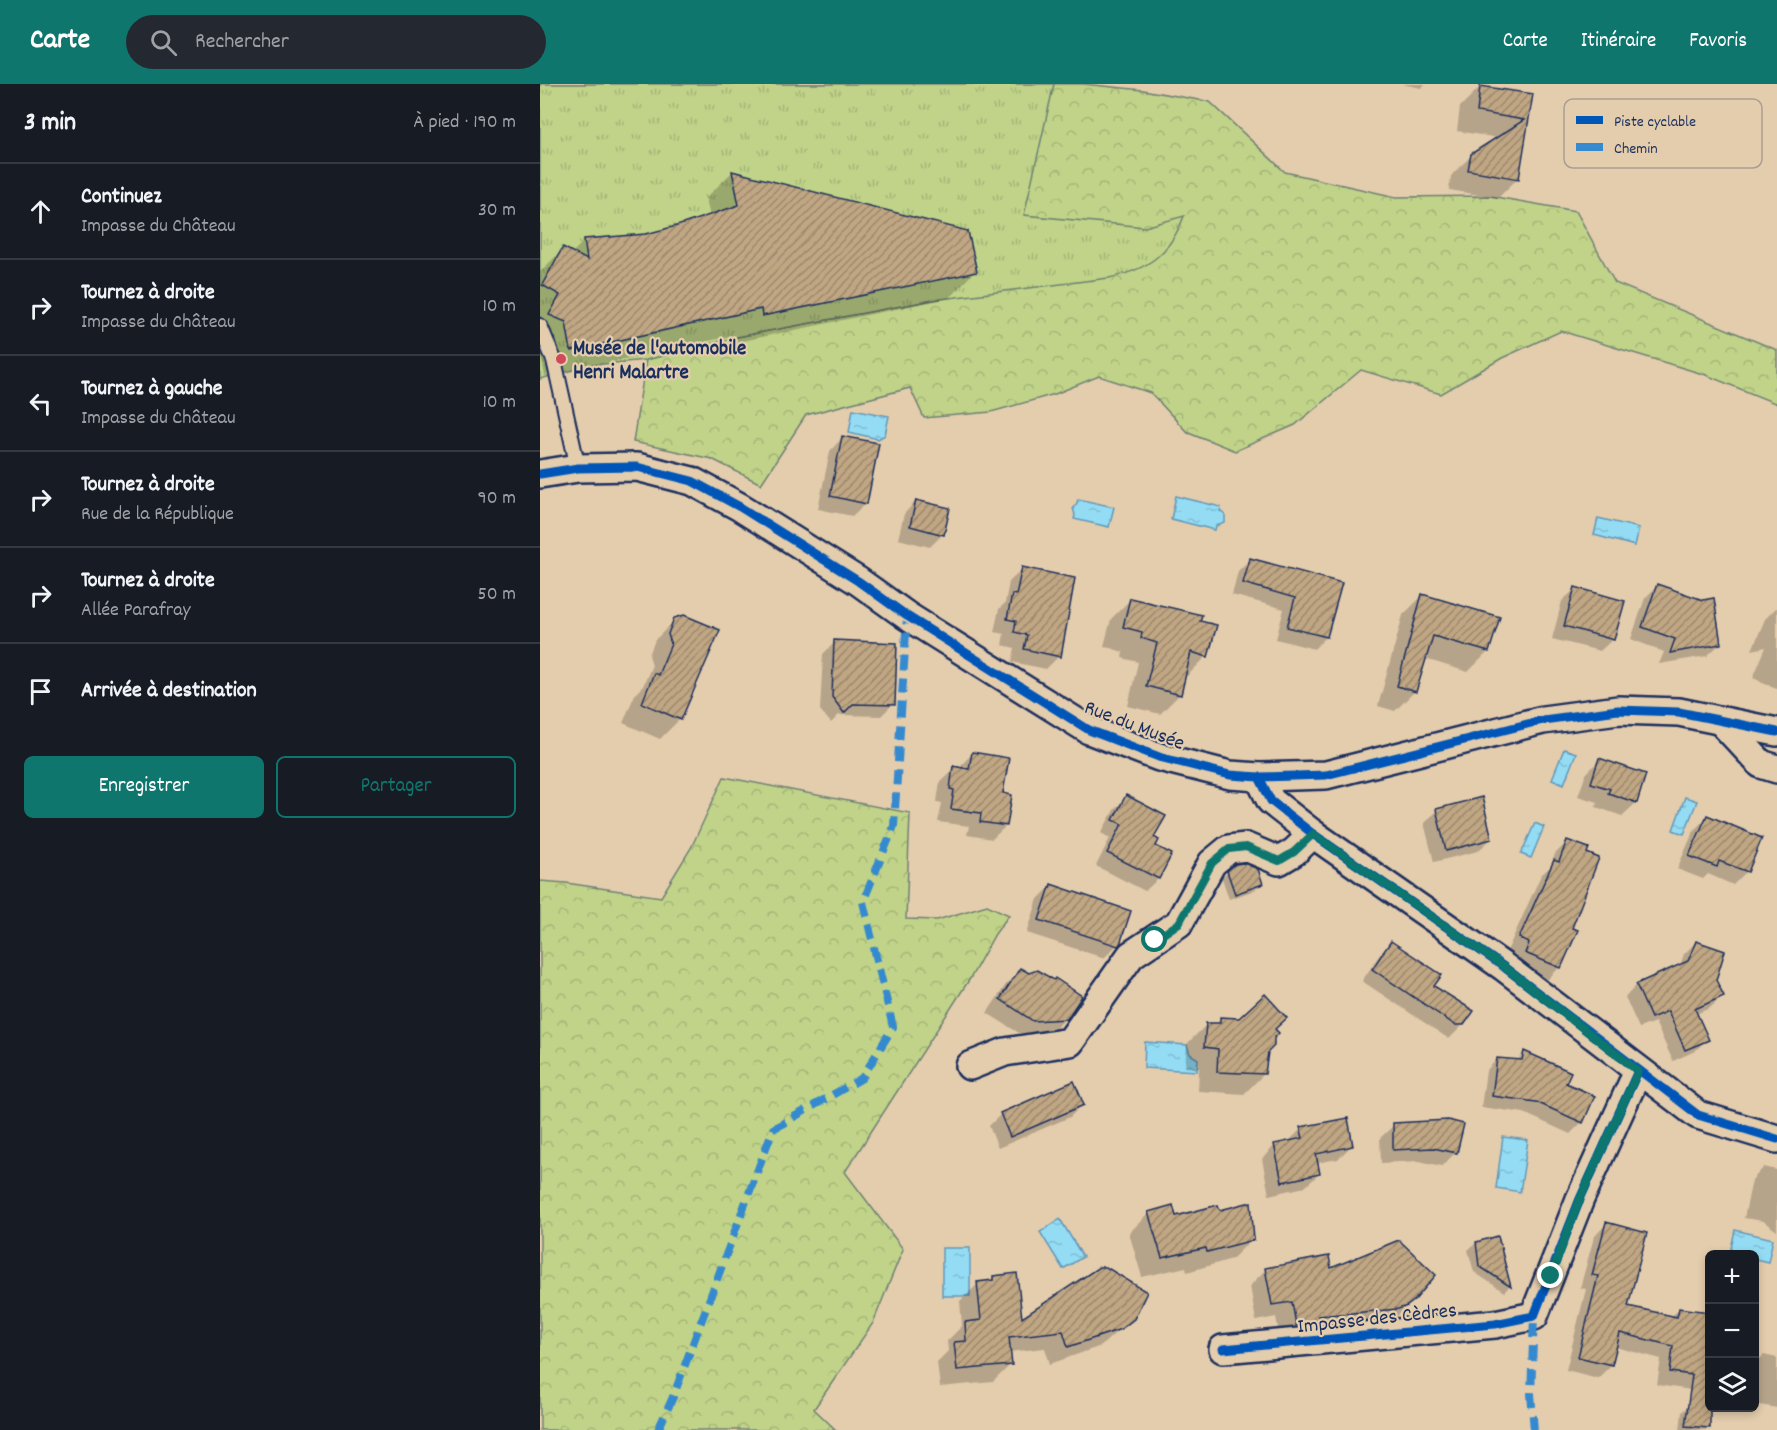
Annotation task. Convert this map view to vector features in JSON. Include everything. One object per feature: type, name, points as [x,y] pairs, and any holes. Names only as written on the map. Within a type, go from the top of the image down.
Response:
[{"type":"street","name":"Rue du Musée","points":[[540,474],[578,468],[637,468],[692,481],[740,507],[849,575],[907,616],[1089,730],[1159,757],[1230,775],[1259,777],[1326,775],[1543,720],[1618,710],[1679,712],[1777,732]]},
{"type":"street","points":[[1721,721],[1761,764],[1777,769]]},
{"type":"street","points":[[1259,777],[1271,801],[1313,834],[1504,967],[1698,1115],[1777,1139]]},
{"type":"street","points":[[970,1066],[1005,1052],[1070,1042],[1131,955],[1179,923],[1212,863],[1229,849],[1246,847],[1279,861],[1294,852],[1313,834]]},
{"type":"street","name":"Impasse des Cèdres","points":[[1223,1349],[1495,1324],[1534,1316],[1580,1199],[1638,1071]]},
{"type":"lane","points":[[540,326],[554,360],[578,468]]},
{"type":"green space","points":[[540,84],[1083,84],[1143,90],[1210,102],[1285,172],[1396,197],[1490,196],[1576,211],[1615,283],[1777,350],[1777,404],[1706,375],[1561,331],[1502,358],[1441,394],[1361,370],[1295,425],[1235,451],[1186,431],[1151,393],[1099,376],[1055,394],[991,412],[924,418],[910,388],[806,415],[761,484],[712,459],[633,442],[646,360],[737,337],[933,300]]},
{"type":"green space","points":[[540,84],[1054,84],[1024,215],[1145,227],[1184,216],[1172,241],[1156,258],[1123,275],[933,300],[737,337],[646,360],[593,365],[540,379]]},
{"type":"green space","points":[[724,777],[910,813],[906,919],[937,920],[987,905],[1009,915],[845,1172],[903,1249],[873,1323],[814,1409],[836,1430],[540,1430],[540,881],[661,897],[691,848]]},
{"type":"water","points":[[853,409],[889,416],[885,435],[878,439],[849,432]]},
{"type":"water","points":[[1176,496],[1221,507],[1220,511],[1225,515],[1225,523],[1216,526],[1215,530],[1171,519]]},
{"type":"water","points":[[1078,499],[1114,507],[1109,527],[1074,519],[1073,508]]},
{"type":"water","points":[[1598,518],[1639,528],[1635,546],[1594,535]]},
{"type":"water","points":[[1564,749],[1576,753],[1564,784],[1552,779]]},
{"type":"water","points":[[1685,797],[1697,801],[1684,834],[1673,830]]},
{"type":"water","points":[[1535,823],[1544,827],[1531,858],[1521,854]]},
{"type":"water","points":[[1145,1042],[1187,1045],[1190,1054],[1198,1059],[1197,1071],[1144,1068]]},
{"type":"water","points":[[1503,1137],[1528,1140],[1520,1192],[1496,1188]]},
{"type":"water","points":[[1060,1219],[1083,1257],[1063,1269],[1040,1232]]},
{"type":"water","points":[[1735,1230],[1773,1239],[1768,1262],[1759,1260],[1759,1250],[1731,1250]]},
{"type":"water","points":[[942,1248],[970,1248],[970,1296],[942,1296]]},
{"type":"building","points":[[1480,86],[1533,94],[1519,179],[1468,170],[1471,154],[1524,120],[1477,112]]},
{"type":"building","points":[[732,171],[968,231],[977,272],[762,316],[761,309],[571,351],[566,322],[549,315],[560,295],[542,285],[563,247],[587,260],[584,239],[646,234],[739,205]]},
{"type":"building","points":[[842,436],[879,443],[867,504],[830,496]]},
{"type":"building","points":[[916,500],[950,508],[944,535],[910,526]]},
{"type":"building","points":[[1250,558],[1342,583],[1327,637],[1287,627],[1295,598],[1243,583]]},
{"type":"building","points":[[1022,567],[1075,578],[1061,657],[1024,649],[1027,635],[1014,632],[1016,621],[1007,619],[1012,594],[1016,595]]},
{"type":"building","points":[[1657,584],[1703,600],[1714,598],[1721,644],[1670,653],[1675,639],[1642,627]]},
{"type":"building","points":[[1575,587],[1625,601],[1614,640],[1564,626]]},
{"type":"building","points":[[1422,594],[1500,617],[1489,652],[1433,636],[1416,692],[1397,686]]},
{"type":"building","points":[[1130,598],[1202,615],[1200,621],[1217,625],[1208,657],[1191,652],[1181,695],[1146,686],[1157,643],[1141,638],[1142,632],[1123,627]]},
{"type":"building","points":[[684,615],[720,630],[681,720],[642,703],[654,673],[658,675],[671,644],[668,634],[674,618]]},
{"type":"building","points":[[834,640],[897,643],[895,705],[853,704],[844,713],[832,697]]},
{"type":"building","points":[[972,752],[1009,758],[1003,793],[1012,795],[1007,826],[980,822],[981,813],[951,809],[954,790],[950,789],[953,766],[969,769]]},
{"type":"building","points":[[1599,758],[1646,774],[1637,803],[1608,793],[1610,789],[1591,783]]},
{"type":"building","points":[[1126,795],[1166,816],[1154,837],[1159,840],[1156,846],[1172,854],[1159,879],[1107,853],[1122,824],[1113,820]]},
{"type":"building","points":[[1482,797],[1492,839],[1446,851],[1436,809]]},
{"type":"building","points":[[1707,815],[1762,838],[1748,872],[1719,861],[1717,867],[1689,856]]},
{"type":"building","points":[[1567,840],[1589,848],[1587,853],[1599,858],[1572,928],[1578,930],[1561,968],[1525,953],[1529,943],[1519,938],[1554,860],[1559,862]]},
{"type":"building","points":[[1244,863],[1258,869],[1263,884],[1235,894],[1227,871],[1235,864]]},
{"type":"building","points":[[1051,884],[1131,911],[1120,944],[1118,946],[1039,920]]},
{"type":"building","points":[[1391,941],[1442,975],[1434,986],[1474,1011],[1464,1025],[1455,1025],[1372,969]]},
{"type":"building","points":[[1696,941],[1725,951],[1716,980],[1724,996],[1695,1009],[1709,1040],[1685,1050],[1668,1011],[1651,1018],[1636,984],[1688,961]]},
{"type":"building","points":[[1020,968],[1029,973],[1037,970],[1054,980],[1055,978],[1082,996],[1067,1019],[1033,1021],[1000,999]]},
{"type":"building","points":[[1265,994],[1287,1018],[1275,1029],[1279,1033],[1274,1038],[1274,1046],[1268,1052],[1265,1074],[1217,1072],[1218,1049],[1204,1047],[1206,1023],[1220,1023],[1220,1017],[1239,1018]]},
{"type":"building","points":[[1524,1051],[1571,1072],[1566,1083],[1595,1096],[1583,1123],[1536,1102],[1492,1096],[1497,1058],[1522,1060]]},
{"type":"building","points":[[1074,1081],[1084,1105],[1010,1137],[1000,1113]]},
{"type":"building","points":[[1348,1118],[1353,1146],[1316,1154],[1320,1174],[1282,1182],[1274,1144],[1303,1138],[1300,1127]]},
{"type":"building","points":[[1448,1120],[1464,1124],[1457,1153],[1433,1148],[1393,1150],[1393,1123]]},
{"type":"building","points":[[1251,1202],[1254,1240],[1207,1252],[1206,1248],[1162,1258],[1148,1212],[1173,1205],[1176,1216],[1218,1205],[1220,1210]]},
{"type":"building","points":[[1606,1222],[1647,1233],[1628,1306],[1677,1317],[1679,1308],[1705,1311],[1705,1412],[1710,1412],[1710,1428],[1685,1426],[1692,1375],[1670,1372],[1673,1346],[1620,1333],[1612,1365],[1578,1357],[1598,1276],[1592,1275]]},
{"type":"building","points":[[1498,1236],[1511,1287],[1479,1266],[1476,1242]]},
{"type":"building","points":[[1399,1240],[1436,1275],[1407,1306],[1398,1309],[1318,1316],[1319,1321],[1296,1325],[1292,1302],[1272,1305],[1265,1268],[1329,1256],[1331,1268]]},
{"type":"building","points":[[1099,1267],[1106,1267],[1147,1292],[1134,1319],[1121,1329],[1068,1347],[1063,1331],[1009,1337],[1012,1365],[957,1370],[954,1342],[966,1341],[965,1322],[981,1320],[977,1282],[993,1280],[993,1276],[1017,1273],[1022,1318]]},
{"type":"marked path","points":[[658,1430],[673,1397],[773,1129],[862,1078],[893,1027],[863,902],[894,826],[907,616]]},
{"type":"marked path","points":[[1534,1316],[1531,1394],[1534,1430]]},
{"type":"cycle path","points":[[540,474],[578,468],[637,467],[692,481],[740,507],[858,581],[907,616],[1089,730],[1159,757],[1230,775],[1259,777],[1326,775],[1543,720],[1618,710],[1679,712],[1777,732]]},
{"type":"cycle path","points":[[1259,777],[1271,801],[1313,834],[1504,967],[1698,1115],[1777,1139]]},
{"type":"cycle path","points":[[1223,1349],[1495,1324],[1534,1316],[1580,1199],[1638,1071]]},
{"type":"place","name":"Musée de l'automobile Henri Malartre","points":[[561,359]]},
{"type":"route","points":[[1155,940],[1179,923],[1212,863],[1229,849],[1246,847],[1279,861],[1294,852],[1313,834],[1378,877],[1504,967],[1638,1071],[1580,1199],[1551,1276]]}]
